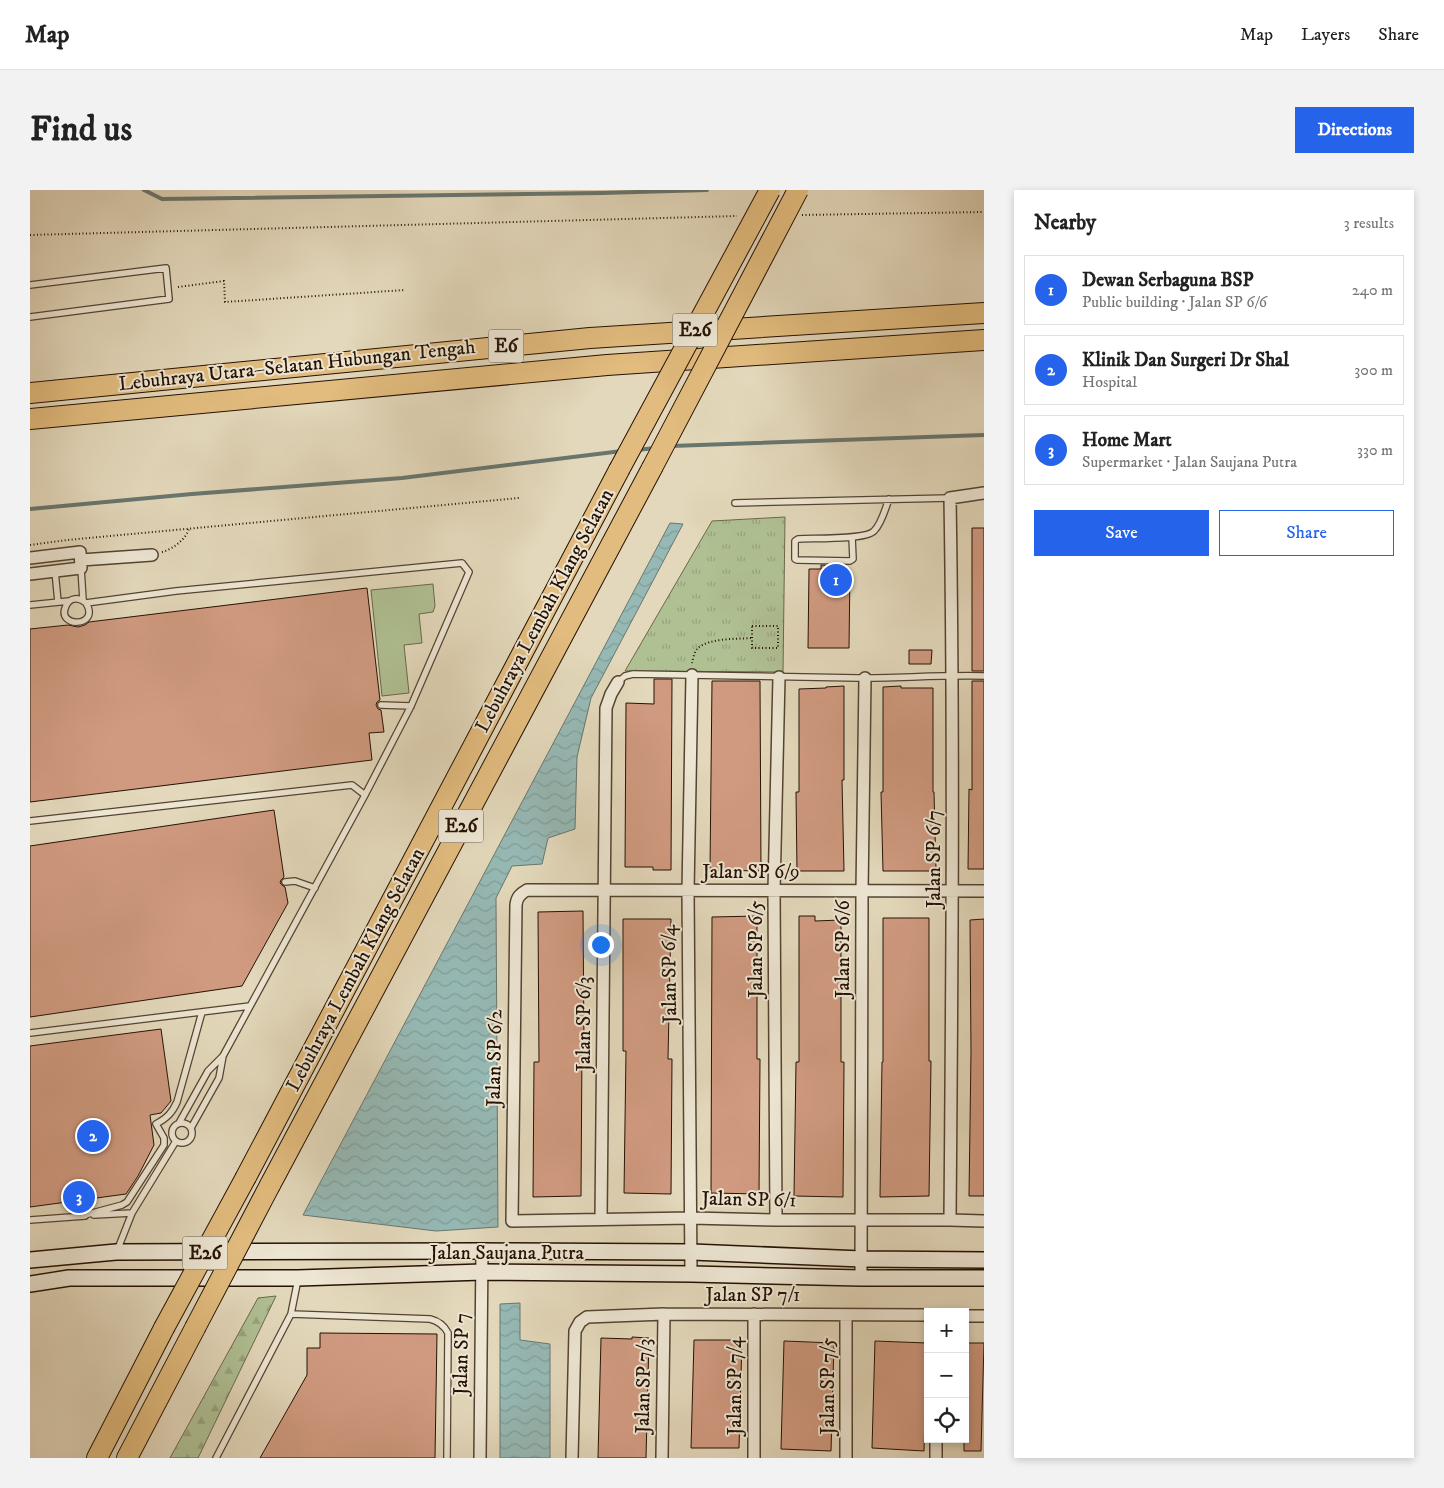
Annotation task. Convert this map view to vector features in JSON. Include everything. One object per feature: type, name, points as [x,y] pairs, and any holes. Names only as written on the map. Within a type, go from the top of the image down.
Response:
[{"type":"highway","name":"Lebuhraya Lembah Klang Selatan","points":[[97,1458],[619,470],[770,190]]},
{"type":"highway","name":"Lebuhraya Lembah Klang Selatan","points":[[127,1458],[798,190]]},
{"type":"highway","name":"Lebuhraya Utara–Selatan Hubungan Tengah","points":[[30,393],[590,338],[984,313]]},
{"type":"highway","name":"Lebuhraya Utara–Selatan Hubungan Tengah","points":[[30,419],[607,365],[984,340]]},
{"type":"main road","name":"Jalan Saujana Putra","points":[[30,1260],[116,1252],[482,1251],[692,1252],[862,1259],[984,1260]]},
{"type":"main road","name":"Jalan Saujana Putra","points":[[30,1284],[69,1278],[298,1278],[482,1272],[984,1278]]},
{"type":"street","points":[[950,498],[984,493]]},
{"type":"street","name":"Jalan SP 6/7","points":[[950,498],[953,676],[950,1220]]},
{"type":"street","points":[[30,558],[80,552],[81,564]]},
{"type":"street","points":[[30,574],[55,571],[81,564],[152,555]]},
{"type":"street","name":"Jalan SP 6/4","points":[[691,1274],[688,891],[692,675]]},
{"type":"street","name":"Jalan SP 6/5","points":[[776,1220],[774,891],[779,677]]},
{"type":"street","name":"Jalan SP 6/6","points":[[861,1278],[862,892],[866,678]]},
{"type":"street","name":"Jalan SP 6/3","points":[[601,1219],[606,708],[618,682]]},
{"type":"street","name":"Jalan SP 6/9","points":[[519,896],[527,890],[984,891]]},
{"type":"street","name":"Jalan SP 6/2","points":[[512,1220],[516,905],[519,896]]},
{"type":"street","name":"Jalan SP 6/1","points":[[512,1220],[691,1218],[984,1221]]},
{"type":"street","name":"Jalan SP 7","points":[[480,1458],[482,1251]]},
{"type":"street","name":"Jalan SP 7/1","points":[[572,1458],[574,1331],[580,1322],[587,1317],[664,1314],[924,1315]]},
{"type":"street","name":"Jalan SP 7/3","points":[[662,1458],[664,1314]]},
{"type":"street","name":"Jalan SP 7/4","points":[[754,1314],[754,1458]]},
{"type":"street","name":"Jalan SP 7/5","points":[[846,1315],[846,1458]]},
{"type":"street","points":[[969,1316],[984,1316]]},
{"type":"street","points":[[936,1443],[936,1458]]},
{"type":"lane","points":[[30,285],[166,268],[169,299],[30,317]]},
{"type":"lane","points":[[735,503],[950,498]]},
{"type":"lane","points":[[852,537],[853,559],[850,561],[795,559],[795,541],[798,539],[865,536],[874,532],[889,499]]},
{"type":"lane","points":[[30,605],[69,601],[75,598],[84,601],[462,563],[469,572],[411,706],[365,795],[223,1056],[208,1071],[179,1123],[174,1126],[172,1132],[176,1141],[182,1143],[189,1141],[192,1135],[191,1128],[186,1123],[179,1123]]},
{"type":"lane","points":[[69,601],[65,608],[67,619],[74,623],[81,622],[87,617],[89,610],[84,601],[81,564]]},
{"type":"lane","points":[[55,571],[58,602]]},
{"type":"lane","points":[[618,682],[625,676],[633,674],[866,678],[984,676]]},
{"type":"lane","points":[[381,706],[411,706]]},
{"type":"lane","points":[[30,821],[352,785],[365,795]]},
{"type":"lane","points":[[285,882],[295,881],[315,888]]},
{"type":"lane","points":[[30,1033],[250,1006]]},
{"type":"lane","points":[[81,1216],[127,1202],[164,1145],[164,1138],[156,1124],[164,1120],[172,1112],[177,1102],[202,1012]]},
{"type":"lane","points":[[191,1128],[220,1078],[223,1056]]},
{"type":"lane","points":[[116,1252],[132,1213],[176,1141]]},
{"type":"lane","points":[[30,1220],[132,1213]]},
{"type":"lane","points":[[216,1458],[291,1314],[298,1278]]},
{"type":"lane","points":[[291,1314],[430,1319],[438,1321],[446,1327],[448,1333],[447,1458]]},
{"type":"path","points":[[801,215],[984,212]]},
{"type":"path","points":[[30,235],[743,216]]},
{"type":"path","points":[[168,288],[224,281],[225,302],[405,290]]},
{"type":"path","points":[[30,545],[519,498]]},
{"type":"path","points":[[152,555],[167,551],[180,542],[187,535],[189,529]]},
{"type":"path","points":[[752,626],[778,626],[778,648],[752,648],[752,638],[752,626]]},
{"type":"path","points":[[692,675],[694,653],[698,648],[713,641],[752,638]]},
{"type":"green space","points":[[785,517],[783,672],[625,671],[712,521]]},
{"type":"green space","points":[[433,584],[435,606],[433,612],[419,614],[422,643],[404,645],[409,693],[382,696],[371,590]]},
{"type":"green space","points":[[276,1296],[198,1458],[170,1458],[258,1298]]},
{"type":"water","points":[[670,523],[683,524],[591,698],[577,757],[575,829],[548,838],[542,864],[512,866],[496,898],[498,1227],[436,1231],[303,1215]]},
{"type":"water","points":[[520,1303],[520,1340],[550,1344],[550,1458],[500,1458],[500,1304]]},
{"type":"building","points":[[972,528],[984,528],[984,671],[972,671]]},
{"type":"building","points":[[821,565],[840,566],[840,569],[850,569],[849,648],[808,648],[809,569],[821,569]]},
{"type":"building","points":[[367,588],[380,700],[376,705],[381,710],[384,732],[369,733],[372,760],[30,802],[30,629],[68,625],[78,627],[89,622]]},
{"type":"building","points":[[909,650],[932,650],[931,664],[909,664]]},
{"type":"building","points":[[654,679],[672,679],[671,870],[653,870],[653,867],[625,867],[626,703],[654,704]]},
{"type":"building","points":[[712,681],[760,681],[761,871],[710,870]]},
{"type":"building","points":[[972,681],[984,681],[984,869],[968,869],[969,789],[972,790]]},
{"type":"building","points":[[844,686],[844,780],[842,780],[844,871],[797,871],[796,792],[799,792],[799,689]]},
{"type":"building","points":[[901,686],[901,688],[933,688],[933,792],[936,871],[883,871],[881,792],[883,792],[883,687]]},
{"type":"building","points":[[274,810],[284,877],[280,883],[285,887],[288,903],[242,986],[30,1017],[30,846]]},
{"type":"building","points":[[583,911],[584,1044],[582,1044],[581,1196],[533,1197],[534,1062],[539,1062],[538,912]]},
{"type":"building","points":[[757,916],[757,1059],[760,1059],[759,1194],[711,1193],[712,917]]},
{"type":"building","points":[[799,916],[815,916],[815,921],[841,920],[841,1062],[844,1062],[843,1197],[794,1196],[796,1062],[799,1062]]},
{"type":"building","points":[[883,918],[929,918],[929,1061],[931,1061],[929,1196],[880,1197],[883,1062]]},
{"type":"building","points":[[623,919],[671,919],[668,1059],[672,1059],[671,1194],[624,1193],[626,1051],[623,1051]]},
{"type":"building","points":[[984,919],[984,1196],[969,1196],[970,920]]},
{"type":"building","points":[[161,1029],[171,1101],[161,1113],[150,1115],[154,1145],[126,1194],[30,1207],[30,1046]]},
{"type":"building","points":[[320,1333],[437,1334],[435,1458],[260,1458],[307,1375],[307,1348],[320,1348]]},
{"type":"building","points":[[632,1337],[649,1338],[646,1458],[598,1458],[601,1338],[632,1339]]},
{"type":"building","points":[[694,1340],[742,1340],[739,1448],[691,1448]]},
{"type":"building","points":[[784,1341],[834,1343],[831,1451],[781,1449]]},
{"type":"building","points":[[875,1341],[924,1343],[924,1451],[872,1448]]},
{"type":"building","points":[[969,1343],[984,1343],[981,1451],[964,1451],[964,1443],[969,1443]]},
{"type":"waterway","points":[[144,190],[162,199],[707,190]]},
{"type":"waterway","points":[[671,446],[984,435]]},
{"type":"waterway","points":[[637,450],[655,448]]},
{"type":"waterway","points":[[30,509],[402,478],[622,451]]},
{"type":"place","name":"Dewan Serbaguna BSP","points":[[836,580]]},
{"type":"place","name":"Klinik Dan Surgeri Dr Shal","points":[[93,1136]]},
{"type":"place","name":"Home Mart","points":[[79,1197]]}]
